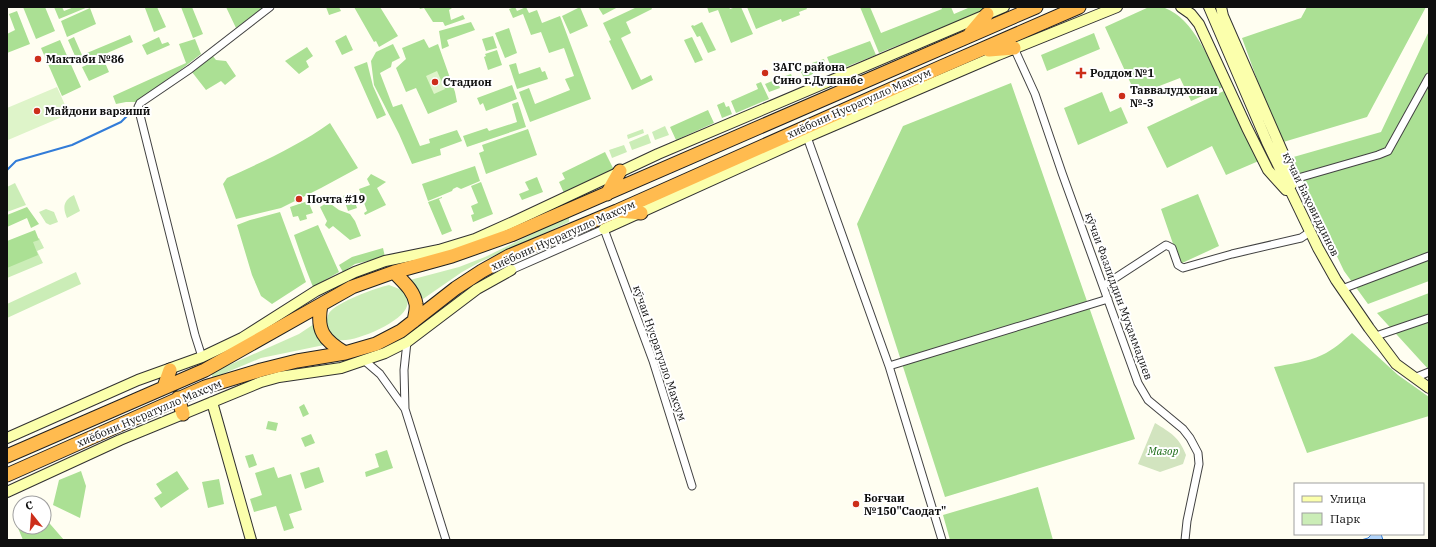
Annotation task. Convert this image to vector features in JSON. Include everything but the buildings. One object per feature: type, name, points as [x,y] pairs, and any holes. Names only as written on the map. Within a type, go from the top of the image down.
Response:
[{"type":"highway","name":"хиёбони Нусратулло Махсум","points":[[7,456],[205,370],[352,287],[394,272],[475,249],[511,235],[1036,7]]},
{"type":"highway","name":"хиёбони Нусратулло Махсум","points":[[7,475],[205,387],[261,370],[297,361],[345,353],[376,344],[401,331],[456,288],[509,256],[617,211],[941,66],[977,52],[1079,7]]},
{"type":"highway","points":[[969,36],[987,14]]},
{"type":"highway","points":[[977,52],[1014,48]]},
{"type":"highway","points":[[935,52],[941,66]]},
{"type":"highway","points":[[607,194],[620,171]]},
{"type":"highway","points":[[617,211],[641,213]]},
{"type":"highway","points":[[394,272],[414,296],[416,305],[414,320]]},
{"type":"highway","points":[[321,305],[319,314],[320,328],[330,343],[345,353]]},
{"type":"highway","points":[[164,387],[170,370]]},
{"type":"highway","points":[[178,398],[183,414]]},
{"type":"street","points":[[202,357],[138,107],[140,103],[190,69],[270,7]]},
{"type":"street","points":[[7,438],[138,380],[170,370],[242,338],[316,291],[355,272],[385,261],[439,250],[475,239],[620,171],[1004,7]]},
{"type":"street","points":[[7,492],[120,440],[261,382],[278,377],[341,368],[385,353],[407,342],[477,289],[511,270],[641,213],[807,137],[1014,48],[1118,7]]},
{"type":"street","points":[[1180,7],[1191,14],[1199,24],[1268,170],[1296,202]]},
{"type":"street","name":"кӯчаи Баҳовиддинов","points":[[1209,7],[1267,142],[1318,248],[1342,289],[1396,364],[1429,388]]},
{"type":"street","points":[[1221,7],[1223,16],[1286,160],[1296,202]]},
{"type":"street","name":"кӯчаи Фазлиддин Муҳаммадиев","points":[[1014,48],[1035,94],[1138,384],[1148,400],[1183,429],[1198,453],[1199,464],[1187,521],[1185,540]]},
{"type":"street","name":"кӯчаи Баҳовиддинов","points":[[1291,180],[1388,151],[1429,78]]},
{"type":"street","points":[[807,137],[889,366],[942,540]]},
{"type":"street","name":"кӯчаи Нусратулло Махсум","points":[[604,229],[654,361],[692,486]]},
{"type":"street","points":[[1103,286],[1166,244],[1172,248],[1178,265],[1183,268],[1232,254],[1302,238],[1310,232]]},
{"type":"street","points":[[1342,289],[1429,256]]},
{"type":"street","points":[[889,366],[1108,299]]},
{"type":"street","points":[[1376,336],[1429,318]]},
{"type":"street","points":[[404,409],[404,370],[407,342]]},
{"type":"street","points":[[365,361],[380,374],[404,409],[446,540]]},
{"type":"street","points":[[1414,378],[1429,372]]},
{"type":"street","points":[[212,402],[251,540]]},
{"type":"green space","points":[[23,7],[45,7],[55,31],[36,39]]},
{"type":"green space","points":[[54,7],[62,7],[64,11],[74,7],[88,7],[59,19]]},
{"type":"green space","points":[[157,7],[166,27],[154,32],[145,8]]},
{"type":"green space","points":[[181,7],[192,7],[203,34],[193,38]]},
{"type":"green space","points":[[226,7],[264,7],[236,28]]},
{"type":"green space","points":[[326,7],[339,7],[341,11],[329,15]]},
{"type":"green space","points":[[354,7],[380,7],[398,36],[379,47],[376,41],[374,42]]},
{"type":"green space","points":[[419,7],[451,7],[452,8],[449,10],[451,20],[463,15],[465,19],[445,26],[443,22],[433,22],[424,8],[420,9]]},
{"type":"green space","points":[[515,7],[517,11],[526,7],[529,13],[537,10],[542,23],[560,16],[591,99],[530,122],[519,92],[529,88],[535,104],[570,90],[565,79],[574,76],[564,48],[549,53],[541,32],[531,35],[523,14],[513,18],[509,9]]},
{"type":"green space","points":[[580,7],[588,26],[570,34],[562,16]]},
{"type":"green space","points":[[598,7],[618,7],[603,15]]},
{"type":"green space","points":[[637,7],[651,7],[652,9],[626,22],[631,33],[621,38],[641,80],[651,75],[653,80],[632,90],[609,41],[611,40],[603,23]]},
{"type":"green space","points":[[707,7],[729,7],[730,9],[741,7],[753,34],[731,43],[718,10],[709,13]]},
{"type":"green space","points":[[747,7],[806,7],[807,9],[799,12],[800,15],[782,22],[781,19],[756,29]]},
{"type":"green space","points":[[860,7],[870,7],[881,33],[942,9],[941,7],[951,7],[954,14],[968,8],[967,7],[993,7],[879,53]]},
{"type":"green space","points":[[1149,7],[1165,8],[1175,13],[1184,21],[1200,42],[1223,87],[1191,101],[1180,78],[1136,95],[1105,27]]},
{"type":"green space","points":[[1307,7],[1426,7],[1367,117],[1280,143],[1242,38],[1301,18]]},
{"type":"green space","points":[[90,8],[96,24],[67,37],[61,21]]},
{"type":"green space","points":[[17,11],[30,44],[7,53],[7,34],[15,30],[9,14]]},
{"type":"green space","points":[[471,22],[475,30],[447,40],[449,46],[442,49],[439,31]]},
{"type":"green space","points":[[702,22],[716,50],[708,53],[700,36],[697,37],[691,26]]},
{"type":"green space","points":[[509,28],[517,53],[505,58],[495,33]]},
{"type":"green space","points":[[1429,31],[1429,281],[1368,304],[1344,271],[1290,158],[1381,132]]},
{"type":"green space","points":[[1094,33],[1100,49],[1047,71],[1041,55]]},
{"type":"green space","points":[[130,35],[133,42],[79,65],[68,40],[74,37],[82,55]]},
{"type":"green space","points":[[346,35],[353,50],[342,55],[335,41]]},
{"type":"green space","points":[[493,36],[497,48],[486,51],[482,39]]},
{"type":"green space","points":[[159,37],[162,44],[168,42],[170,45],[147,55],[142,45]]},
{"type":"green space","points":[[692,37],[703,60],[695,63],[684,40]]},
{"type":"green space","points":[[195,39],[201,54],[139,102],[116,104],[113,96],[186,63],[179,44]]},
{"type":"green space","points":[[424,39],[429,48],[438,44],[455,92],[457,102],[428,114],[416,88],[406,92],[396,68],[406,59],[402,48]]},
{"type":"green space","points":[[60,40],[81,87],[62,96],[41,48]]},
{"type":"green space","points":[[870,41],[876,55],[833,72],[827,57]]},
{"type":"green space","points":[[393,44],[400,58],[392,62],[391,67],[380,73],[393,107],[402,104],[420,146],[430,143],[429,139],[457,130],[462,141],[440,149],[441,155],[412,164],[399,134],[374,85],[371,61],[376,52]]},
{"type":"green space","points":[[307,47],[313,56],[306,61],[309,67],[299,74],[285,61]]},
{"type":"green space","points":[[497,50],[502,65],[488,70],[484,57],[486,56],[485,54]]},
{"type":"green space","points":[[212,55],[216,60],[226,61],[236,76],[225,85],[221,81],[206,90],[192,72]]},
{"type":"green space","points":[[103,58],[109,72],[89,81],[82,67]]},
{"type":"green space","points":[[824,59],[826,66],[815,71],[812,63]]},
{"type":"green space","points":[[367,62],[373,86],[386,115],[377,119],[354,67]]},
{"type":"green space","points":[[516,63],[519,74],[540,67],[542,72],[545,71],[548,79],[517,89],[509,65]]},
{"type":"green space","points":[[810,66],[813,74],[804,78],[800,70]]},
{"type":"green space","points":[[437,71],[445,89],[434,94],[426,76]]},
{"type":"green space","points":[[791,74],[794,82],[783,86],[780,78]]},
{"type":"green space","points":[[777,79],[780,88],[769,92],[765,84]]},
{"type":"green space","points":[[761,82],[769,99],[736,113],[731,101],[758,89],[756,84]]},
{"type":"green space","points":[[1011,83],[1135,439],[945,497],[857,224],[903,126]]},
{"type":"green space","points":[[512,85],[517,99],[486,111],[483,103],[480,105],[477,98]]},
{"type":"green space","name":"Майдони варзишӣ","points":[[57,87],[69,114],[8,140],[7,108]]},
{"type":"green space","points":[[1226,90],[1261,160],[1226,175],[1212,146],[1167,168],[1147,127]]},
{"type":"green space","points":[[1102,92],[1110,112],[1121,107],[1128,123],[1078,145],[1064,108]]},
{"type":"green space","points":[[518,102],[526,127],[467,147],[463,136],[487,128],[489,131],[517,122],[512,104]]},
{"type":"green space","points":[[724,102],[726,107],[729,106],[732,114],[722,118],[717,105]]},
{"type":"green space","points":[[708,110],[714,123],[676,140],[670,127]]},
{"type":"green space","points":[[330,123],[358,168],[281,208],[236,219],[223,184],[227,178],[267,160]]},
{"type":"green space","points":[[665,126],[669,135],[655,140],[652,132]]},
{"type":"green space","points":[[528,129],[537,155],[486,174],[479,153],[484,151],[482,145]]},
{"type":"green space","points":[[643,129],[644,133],[628,139],[627,135]]},
{"type":"green space","points":[[648,134],[651,143],[632,150],[629,142]]},
{"type":"green space","points":[[624,145],[627,152],[612,158],[609,150]]},
{"type":"green space","points":[[605,152],[614,170],[564,193],[559,182],[565,179],[562,173]]},
{"type":"green space","points":[[475,166],[480,181],[461,189],[457,187],[452,191],[428,201],[422,184]]},
{"type":"green space","points":[[371,174],[386,182],[377,188],[386,205],[365,215],[364,213],[367,211],[359,189],[370,185],[367,179]]},
{"type":"green space","points":[[537,177],[543,192],[522,200],[519,194],[529,190],[525,182]]},
{"type":"green space","points":[[481,182],[493,214],[473,222],[471,215],[474,214],[471,206],[478,203],[471,186]]},
{"type":"green space","points":[[15,183],[26,205],[7,212],[7,187]]},
{"type":"green space","points":[[352,193],[357,208],[348,211],[343,196]]},
{"type":"green space","points":[[1198,194],[1219,246],[1180,264],[1161,209]]},
{"type":"green space","points":[[74,195],[80,211],[67,218],[64,207],[68,199]]},
{"type":"green space","points":[[442,198],[439,199],[452,231],[442,235],[428,202]]},
{"type":"green space","points":[[308,201],[313,213],[306,215],[307,219],[300,221],[298,216],[293,217],[290,207]]},
{"type":"green space","points":[[328,202],[339,210],[350,214],[355,221],[361,236],[350,240],[333,226],[329,229],[325,225],[327,221],[320,207]]},
{"type":"green space","points":[[27,207],[39,224],[31,228],[27,218],[7,227],[7,215]]},
{"type":"green space","points":[[46,209],[54,212],[58,222],[50,225],[46,223],[39,212]]},
{"type":"green space","points":[[280,212],[306,282],[272,304],[261,296],[252,275],[237,225]]},
{"type":"green space","points":[[565,218],[569,218],[569,222],[480,262],[462,272],[423,299],[416,286],[410,280],[459,267],[485,257]]},
{"type":"green space","points":[[318,225],[339,272],[313,287],[294,235]]},
{"type":"green space","points":[[35,230],[39,240],[33,242],[38,255],[7,268],[7,241]]},
{"type":"green space","points":[[39,238],[44,248],[37,251],[43,263],[7,278],[7,252]]},
{"type":"green space","points":[[383,248],[385,257],[355,264],[343,272],[339,265],[352,257]]},
{"type":"green space","points":[[76,272],[81,284],[7,318],[7,304]]},
{"type":"green space","points":[[389,285],[402,290],[407,300],[407,306],[404,312],[397,318],[388,325],[366,335],[355,338],[339,340],[335,339],[330,334],[327,328],[327,320],[329,313],[333,309],[357,296]]},
{"type":"green space","points":[[1429,293],[1429,370],[1377,313]]},
{"type":"green space","points":[[314,324],[319,340],[324,345],[261,358],[213,378],[211,373],[299,334]]},
{"type":"green space","points":[[1352,333],[1398,375],[1429,397],[1429,416],[1307,453],[1274,367],[1304,361],[1322,355],[1334,348]]},
{"type":"green space","points":[[304,404],[309,414],[303,417],[299,407]]},
{"type":"green space","points":[[268,421],[278,423],[276,431],[266,429]]},
{"type":"green space","name":"Мазор","points":[[1155,423],[1170,433],[1180,444],[1186,455],[1183,464],[1160,472],[1138,464]]},
{"type":"green space","points":[[311,434],[315,443],[305,447],[301,438]]},
{"type":"green space","points":[[387,450],[393,468],[366,477],[365,472],[379,467],[375,454]]},
{"type":"green space","points":[[253,454],[257,465],[249,468],[245,456]]},
{"type":"green space","points":[[274,467],[278,478],[291,474],[302,510],[289,514],[294,528],[284,531],[276,506],[254,512],[250,499],[262,495],[255,473]]},
{"type":"green space","points":[[319,467],[324,482],[305,489],[300,473]]},
{"type":"green space","points":[[81,471],[86,486],[80,518],[53,505],[59,480]]},
{"type":"green space","points":[[177,471],[189,489],[161,508],[154,498],[162,493],[156,484]]},
{"type":"green space","points":[[219,479],[224,504],[208,508],[202,482]]},
{"type":"green space","points":[[1038,487],[1053,540],[950,540],[943,515]]},
{"type":"green space","points":[[52,526],[64,540],[23,540],[21,535],[52,535]]},
{"type":"water","points":[[1371,535],[1381,535],[1383,540],[1361,540],[1368,538]]},
{"type":"waterway","points":[[7,170],[16,161],[72,145],[121,122],[128,115]]},
{"type":"place","name":"Мактаби №86","points":[[38,59]]},
{"type":"place","name":"ЗАГС района Сино г.Душанбе","points":[[765,73]]},
{"type":"place","name":"Роддом №1","points":[[1081,73]]},
{"type":"place","name":"Стадион","points":[[435,82]]},
{"type":"place","name":"Таввалудхонаи №-3","points":[[1122,96]]},
{"type":"place","name":"Майдони варзишӣ","points":[[37,111]]},
{"type":"place","name":"Почта #19","points":[[299,199]]},
{"type":"place","name":"Боғчаи №150\"Саодат\"","points":[[856,504]]}]
